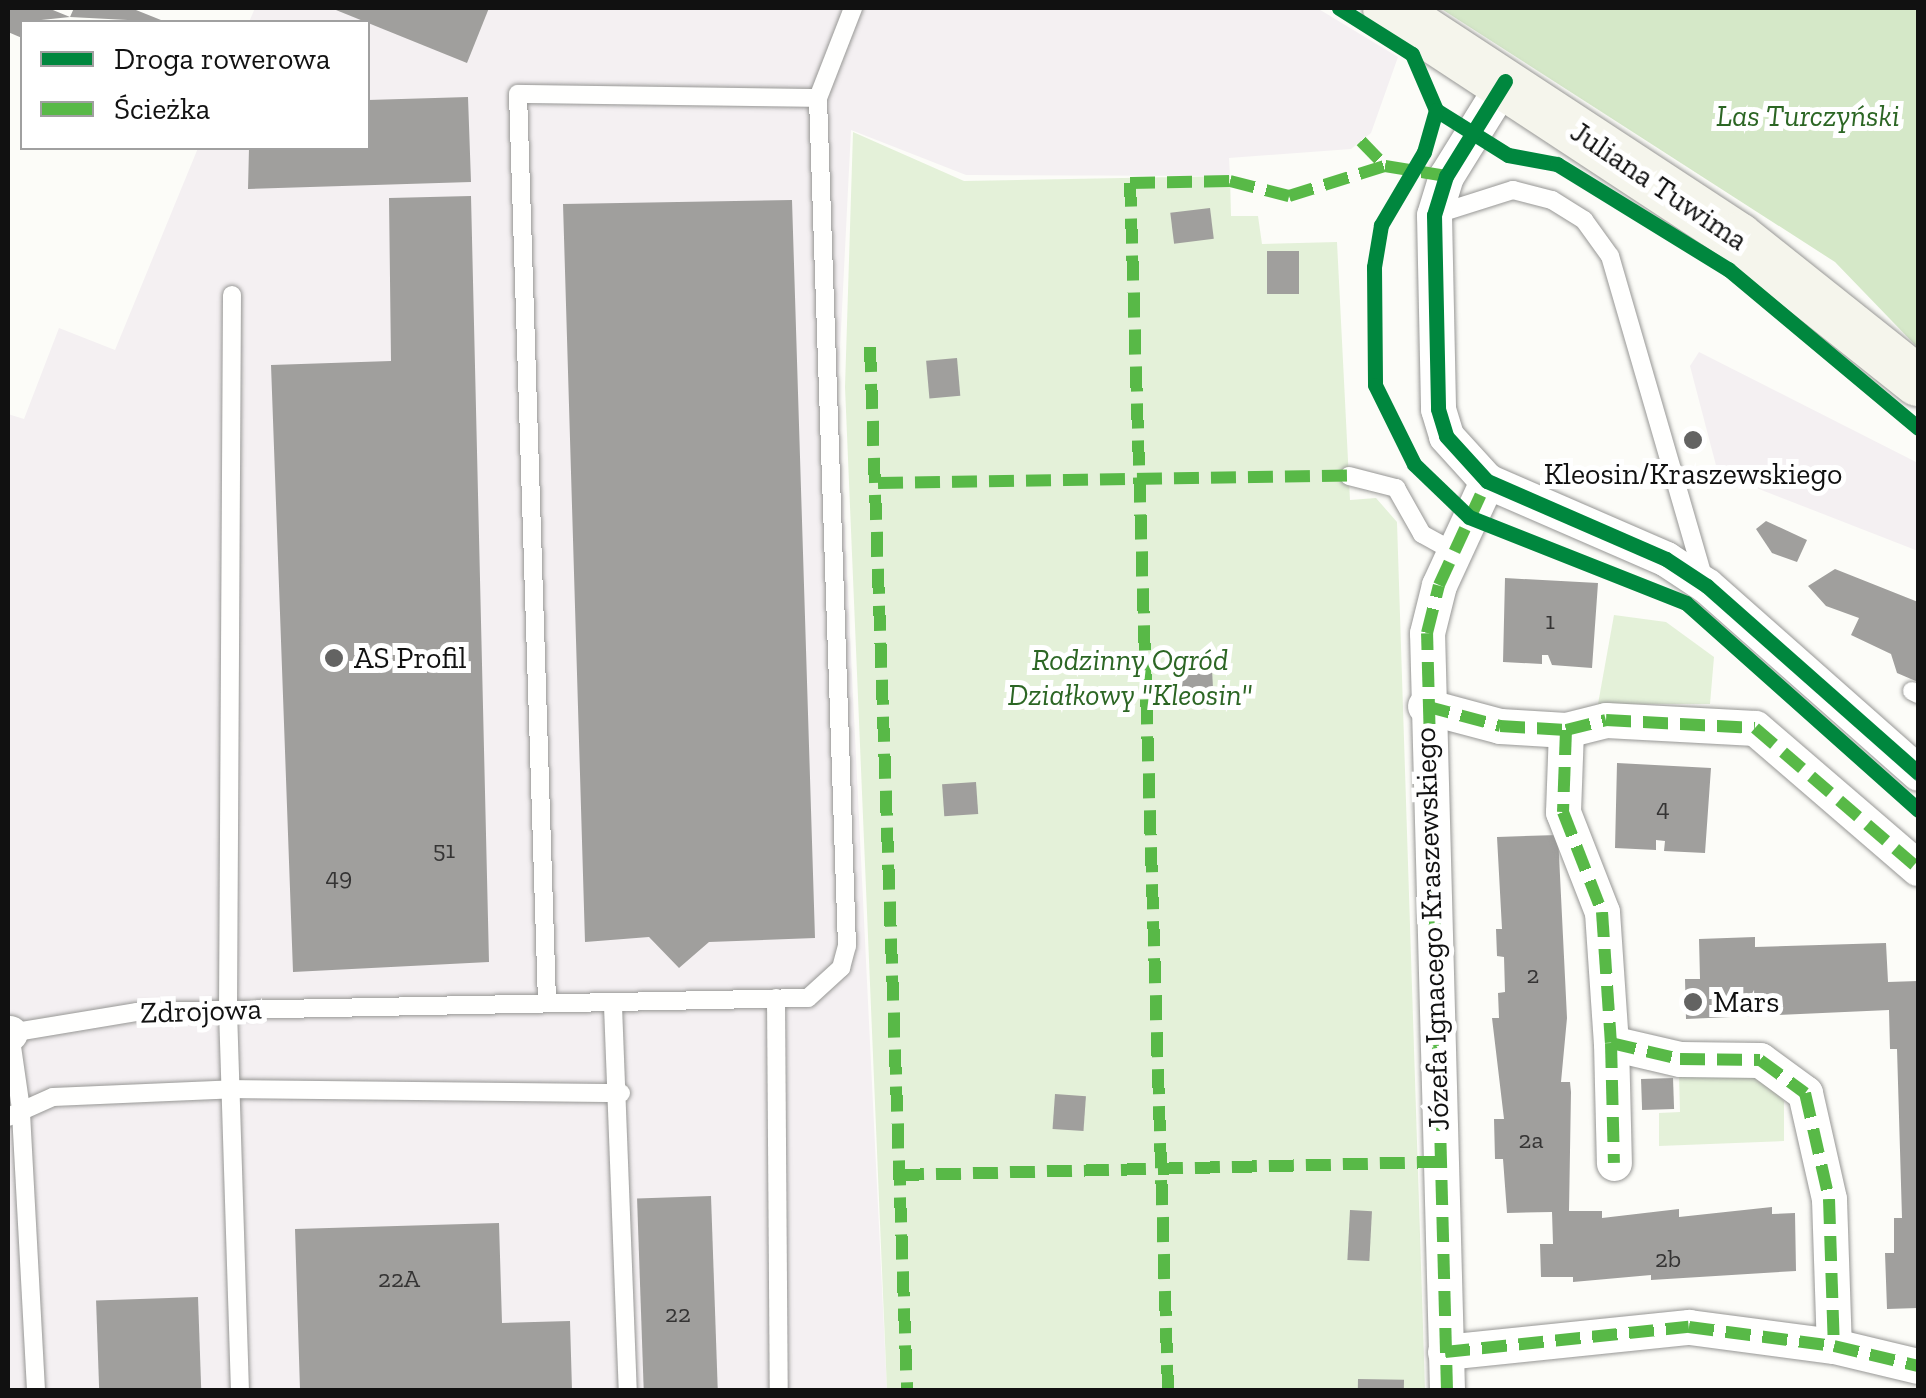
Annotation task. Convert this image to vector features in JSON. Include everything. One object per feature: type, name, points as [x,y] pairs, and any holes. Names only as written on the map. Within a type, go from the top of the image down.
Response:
[{"type":"street","name":"Juliana Tuwima","points":[[1388,8],[1504,81],[1752,249],[1918,381]]},
{"type":"street","points":[[1504,81],[1446,176],[1434,216],[1438,409],[1460,458],[1488,480],[1666,559],[1707,586],[1918,773]]},
{"type":"street","name":"Józefa Ignacego Kraszewskiego","points":[[1446,1390],[1425,706],[1427,633],[1453,551],[1488,480]]},
{"type":"street","points":[[1425,706],[1500,726],[1566,730],[1606,720],[1755,728],[1918,868]]},
{"type":"street","points":[[1566,730],[1563,812],[1602,912],[1614,1163]]},
{"type":"street","points":[[1610,1042],[1680,1059],[1760,1060],[1804,1093],[1829,1199],[1834,1346]]},
{"type":"street","points":[[1445,1352],[1689,1327],[1834,1346],[1918,1366]]},
{"type":"lane","points":[[547,1002],[518,94],[818,98],[853,8]]},
{"type":"lane","name":"Zdrojowa","points":[[9,1033],[137,1012],[547,1002],[613,1006],[808,998],[827,985],[847,946],[818,98]]},
{"type":"lane","points":[[1434,216],[1513,190],[1552,200],[1584,220],[1610,256],[1659,440],[1707,586]]},
{"type":"lane","points":[[232,295],[228,1010],[240,1390]]},
{"type":"lane","points":[[1349,476],[1396,488],[1422,534],[1453,551]]},
{"type":"lane","points":[[776,998],[779,1390]]},
{"type":"lane","points":[[613,1006],[622,1093],[628,1390]]},
{"type":"lane","points":[[9,1033],[36,1390]]},
{"type":"lane","points":[[14,1113],[53,1098],[233,1089],[622,1093]]},
{"type":"shaded area","points":[[255,8],[1317,8],[1398,57],[1371,133],[1351,149],[1229,158],[1230,176],[966,175],[851,130],[838,389],[887,1390],[8,1390],[8,414],[24,419],[59,328],[115,350],[197,150],[370,150],[370,20],[250,20]]},
{"type":"shaded area","points":[[1699,352],[1918,463],[1918,551],[1718,473],[1690,366]]},
{"type":"green space","name":"Las Turczyński","points":[[1440,8],[1918,8],[1918,348],[1835,262]]},
{"type":"green space","name":"Rodzinny Ogród Działkowy \"Kleosin\"","points":[[853,132],[964,181],[1230,176],[1231,216],[1258,216],[1262,244],[1337,242],[1350,500],[1376,498],[1397,522],[1425,1390],[887,1390],[845,387]]},
{"type":"green space","points":[[1614,615],[1666,622],[1714,657],[1710,704],[1598,704]]},
{"type":"green space","points":[[1755,1074],[1784,1101],[1784,1141],[1659,1146],[1659,1113],[1680,1112],[1679,1075]]},
{"type":"building","points":[[8,8],[48,8],[70,17],[20,20],[20,37],[8,32]]},
{"type":"building","points":[[74,8],[131,8],[161,20],[70,17]]},
{"type":"building","points":[[331,8],[489,8],[467,63],[370,24],[370,20]]},
{"type":"building","points":[[468,97],[471,182],[248,189],[249,150],[370,150],[370,100]]},
{"type":"building","points":[[471,196],[489,962],[293,972],[271,365],[391,361],[389,198]]},
{"type":"building","points":[[792,200],[815,938],[709,942],[679,968],[649,937],[585,942],[563,204]]},
{"type":"building","points":[[1210,208],[1214,239],[1174,244],[1170,213]]},
{"type":"building","points":[[1267,251],[1299,251],[1299,294],[1267,294]]},
{"type":"building","points":[[957,358],[960,396],[929,399],[926,361]]},
{"type":"building","points":[[1766,521],[1807,540],[1797,562],[1772,553],[1756,529]]},
{"type":"building","points":[[1835,569],[1918,602],[1918,682],[1897,673],[1891,654],[1851,635],[1859,618],[1826,606],[1808,586]]},
{"type":"building","points":[[1505,578],[1598,583],[1592,668],[1552,665],[1548,655],[1542,655],[1542,664],[1503,662]]},
{"type":"building","points":[[1212,669],[1214,705],[1183,707],[1181,671]]},
{"type":"building","points":[[1617,763],[1711,768],[1705,853],[1664,851],[1665,841],[1656,840],[1656,850],[1615,848]]},
{"type":"building","points":[[976,782],[978,814],[944,816],[942,784]]},
{"type":"building","points":[[1558,835],[1567,1018],[1561,1082],[1570,1082],[1571,1092],[1569,1211],[1602,1211],[1602,1218],[1679,1209],[1679,1217],[1772,1207],[1772,1214],[1795,1213],[1796,1271],[1651,1280],[1651,1275],[1573,1282],[1573,1277],[1541,1277],[1540,1244],[1553,1244],[1552,1212],[1507,1213],[1503,1159],[1495,1159],[1494,1119],[1504,1119],[1492,1018],[1499,1018],[1498,993],[1505,992],[1504,957],[1497,956],[1496,929],[1502,929],[1497,837]]},
{"type":"building","points":[[1755,937],[1755,947],[1886,943],[1888,982],[1918,981],[1918,1308],[1887,1309],[1885,1253],[1894,1253],[1894,1218],[1902,1218],[1897,1049],[1890,1049],[1889,1010],[1686,1019],[1685,979],[1700,979],[1699,939]]},
{"type":"building","points":[[1673,1078],[1674,1109],[1642,1110],[1641,1079]]},
{"type":"building","points":[[1055,1094],[1086,1096],[1083,1131],[1053,1129]]},
{"type":"building","points":[[711,1196],[718,1390],[644,1390],[637,1199]]},
{"type":"building","points":[[1350,1210],[1372,1211],[1369,1261],[1347,1260]]},
{"type":"building","points":[[499,1223],[502,1323],[570,1321],[572,1390],[300,1390],[295,1229]]},
{"type":"building","points":[[198,1297],[201,1390],[99,1390],[96,1301]]},
{"type":"building","points":[[1358,1379],[1404,1380],[1404,1390],[1358,1390]]},
{"type":"marked path","points":[[1361,141],[1385,166]]},
{"type":"marked path","points":[[1168,1390],[1130,183],[1230,181],[1289,196],[1385,166],[1446,176]]},
{"type":"marked path","points":[[870,347],[907,1390]]},
{"type":"marked path","points":[[878,483],[1349,476]]},
{"type":"marked path","points":[[1447,1390],[1427,633],[1439,585],[1487,481]]},
{"type":"marked path","points":[[1425,706],[1500,726],[1566,730],[1606,720],[1755,728],[1918,868]]},
{"type":"marked path","points":[[1566,730],[1563,812],[1602,912],[1611,1043],[1680,1059],[1760,1060],[1805,1093],[1829,1199],[1834,1346]]},
{"type":"marked path","points":[[1611,1043],[1614,1163]]},
{"type":"marked path","points":[[899,1175],[1439,1162]]},
{"type":"marked path","points":[[1445,1352],[1689,1327],[1834,1346],[1918,1366]]},
{"type":"cycle path","points":[[1339,8],[1412,54],[1436,110],[1508,155],[1557,164],[1728,269],[1918,428]]},
{"type":"cycle path","points":[[1505,81],[1446,176],[1434,215],[1438,409],[1446,436],[1487,481],[1666,559],[1707,586],[1918,773]]},
{"type":"cycle path","points":[[1436,110],[1424,152],[1381,225],[1374,267],[1375,385],[1414,464],[1469,517],[1686,603],[1918,810]]},
{"type":"place","name":"Kleosin/Kraszewskiego","points":[[1693,440]]},
{"type":"place","name":"AS Profil","points":[[334,658]]},
{"type":"place","name":"Mars","points":[[1693,1002]]}]
